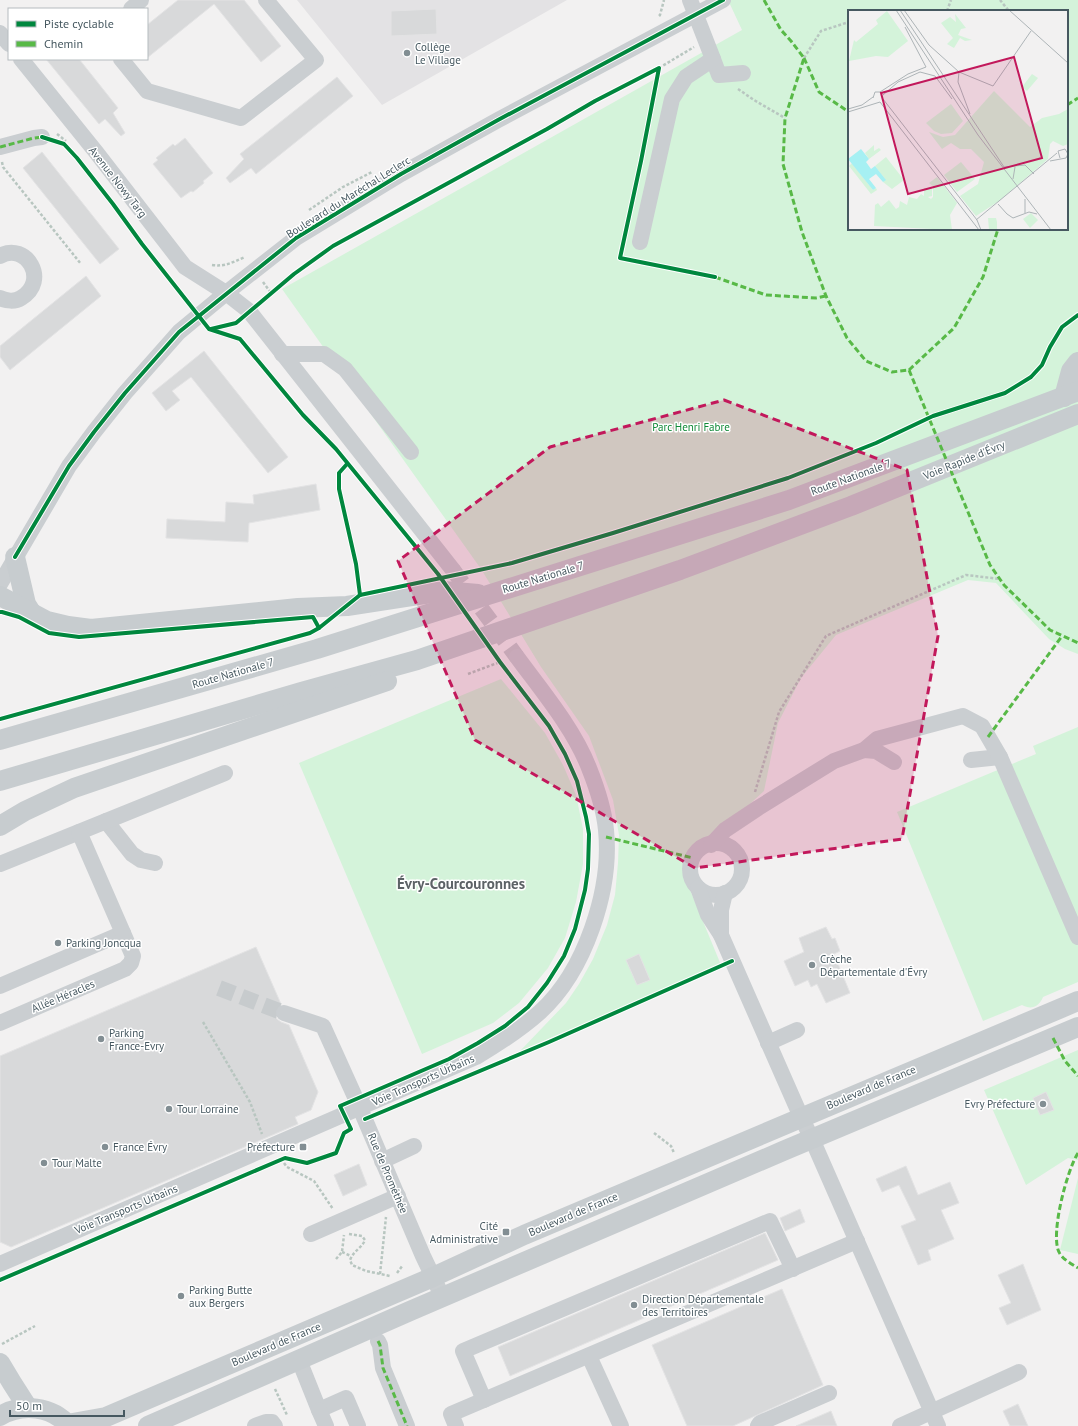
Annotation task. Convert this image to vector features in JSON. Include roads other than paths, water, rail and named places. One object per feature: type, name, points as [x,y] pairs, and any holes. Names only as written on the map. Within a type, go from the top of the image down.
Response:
[{"type":"main road","points":[[1071,394],[1071,371],[1078,362]]},
{"type":"main road","name":"Route Nationale 7","points":[[0,740],[317,648],[789,500],[1071,394]]},
{"type":"main road","name":"Voie Rapide d'Évry","points":[[417,660],[680,570],[851,506],[1078,414]]},
{"type":"main road","points":[[8,562],[22,587],[26,604],[31,612]]},
{"type":"main road","points":[[0,596],[48,621],[68,626],[91,629],[298,608],[347,606],[444,591],[486,595]]},
{"type":"main road","points":[[0,781],[294,694],[417,660]]},
{"type":"main road","points":[[0,826],[25,810],[74,788],[394,679],[417,660]]},
{"type":"main road","name":"Boulevard de France","points":[[68,1425],[106,1417],[433,1277],[531,1232],[1078,1001]]},
{"type":"main road","name":"Boulevard de France","points":[[148,1426],[812,1139],[1078,1027]]},
{"type":"main road","points":[[1,1353],[12,1383],[28,1408]]},
{"type":"main road","points":[[0,1416],[14,1410],[28,1408],[39,1409],[59,1416],[68,1425]]},
{"type":"street","points":[[132,8],[142,0]]},
{"type":"street","points":[[122,60],[147,91],[241,118],[316,60],[266,0]]},
{"type":"street","name":"Boulevard du Maréchal Leclerc","points":[[0,584],[8,562],[69,466],[94,432],[125,393],[179,332],[226,293],[296,238],[401,174],[498,120],[693,7],[722,0]]},
{"type":"street","points":[[693,7],[719,75],[743,73]]},
{"type":"street","points":[[0,33],[8,43]]},
{"type":"street","points":[[640,242],[672,99],[686,77],[713,59]]},
{"type":"street","name":"Avenue Nowy Targ","points":[[22,60],[96,152],[184,267],[226,293],[249,311],[452,570]]},
{"type":"street","points":[[0,146],[34,138],[42,138]]},
{"type":"street","points":[[0,256],[5,253],[17,253],[28,260],[34,270],[34,283],[28,294],[17,300],[5,300],[0,298]]},
{"type":"street","points":[[282,354],[324,354],[344,368],[411,452]]},
{"type":"street","name":"Voie Transports Urbains","points":[[0,1264],[476,1057],[517,1032],[541,1011],[560,990],[577,963],[590,935],[602,899],[607,864],[606,830],[600,799],[589,768],[575,739],[518,657]]},
{"type":"street","points":[[935,1419],[721,935],[708,915],[698,888],[691,876],[690,868],[693,858],[701,849],[711,844],[725,830],[834,761],[864,750],[877,739],[963,716],[982,726],[1000,757],[1078,937]]},
{"type":"street","points":[[864,750],[876,751],[891,760],[888,747],[889,742],[896,734]]},
{"type":"street","points":[[971,760],[1000,757]]},
{"type":"street","points":[[0,864],[225,773]]},
{"type":"street","points":[[733,850],[735,836],[745,816]]},
{"type":"street","points":[[106,821],[132,854],[141,860],[155,864]]},
{"type":"street","points":[[0,986],[123,933],[106,907],[79,832]]},
{"type":"street","points":[[698,888],[709,894],[725,894],[740,880],[741,865],[733,850],[721,844],[711,844]]},
{"type":"street","points":[[721,935],[721,910],[725,894]]},
{"type":"street","name":"Allée Héracles","points":[[0,1023],[125,969],[131,963],[133,956],[123,933]]},
{"type":"street","name":"Rue de Prométhée","points":[[284,1013],[323,1026],[360,1108],[423,1256],[443,1298]]},
{"type":"street","points":[[768,1043],[798,1030]]},
{"type":"street","points":[[382,1161],[414,1146]]},
{"type":"street","points":[[311,1234],[398,1196]]},
{"type":"street","points":[[484,1400],[463,1351],[770,1221],[793,1269]]},
{"type":"street","points":[[456,1426],[451,1414],[857,1241]]},
{"type":"street","points":[[378,1340],[383,1368],[407,1426]]},
{"type":"street","points":[[590,1356],[621,1426]]},
{"type":"street","points":[[299,1360],[326,1426]]},
{"type":"street","points":[[900,1426],[935,1419],[1019,1372]]},
{"type":"street","points":[[758,1426],[760,1423],[829,1393]]},
{"type":"street","points":[[319,1410],[346,1398],[358,1426]]},
{"type":"street","points":[[256,1426],[266,1422],[282,1423]]},
{"type":"tunnel","points":[[453,570],[517,657]]},
{"type":"tunnel","points":[[219,988],[284,1013]]},
{"type":"place","name":"Collège Le Village","points":[[407,53]]},
{"type":"place","name":"Parking Joncqua","points":[[58,943]]},
{"type":"place","name":"Crèche Départementale d'Évry","points":[[812,965]]},
{"type":"place","name":"Parking France-Evry","points":[[101,1039]]},
{"type":"place","name":"Evry Préfecture","points":[[1043,1104]]},
{"type":"place","name":"Tour Lorraine","points":[[169,1109]]},
{"type":"place","name":"France Évry","points":[[105,1147]]},
{"type":"place","name":"Préfecture","points":[[303,1147]]},
{"type":"place","name":"Tour Malte","points":[[44,1163]]},
{"type":"place","name":"Cité Administrative","points":[[506,1232]]},
{"type":"place","name":"Parking Butte aux Bergers","points":[[181,1296]]},
{"type":"place","name":"Direction Départementale des Territoires","points":[[634,1305]]},
{"type":"district","name":"Évry-Courcouronnes","points":[[461,884]]},
{"type":"park label","name":"Parc Henri Fabre","points":[[691,427]]}]
